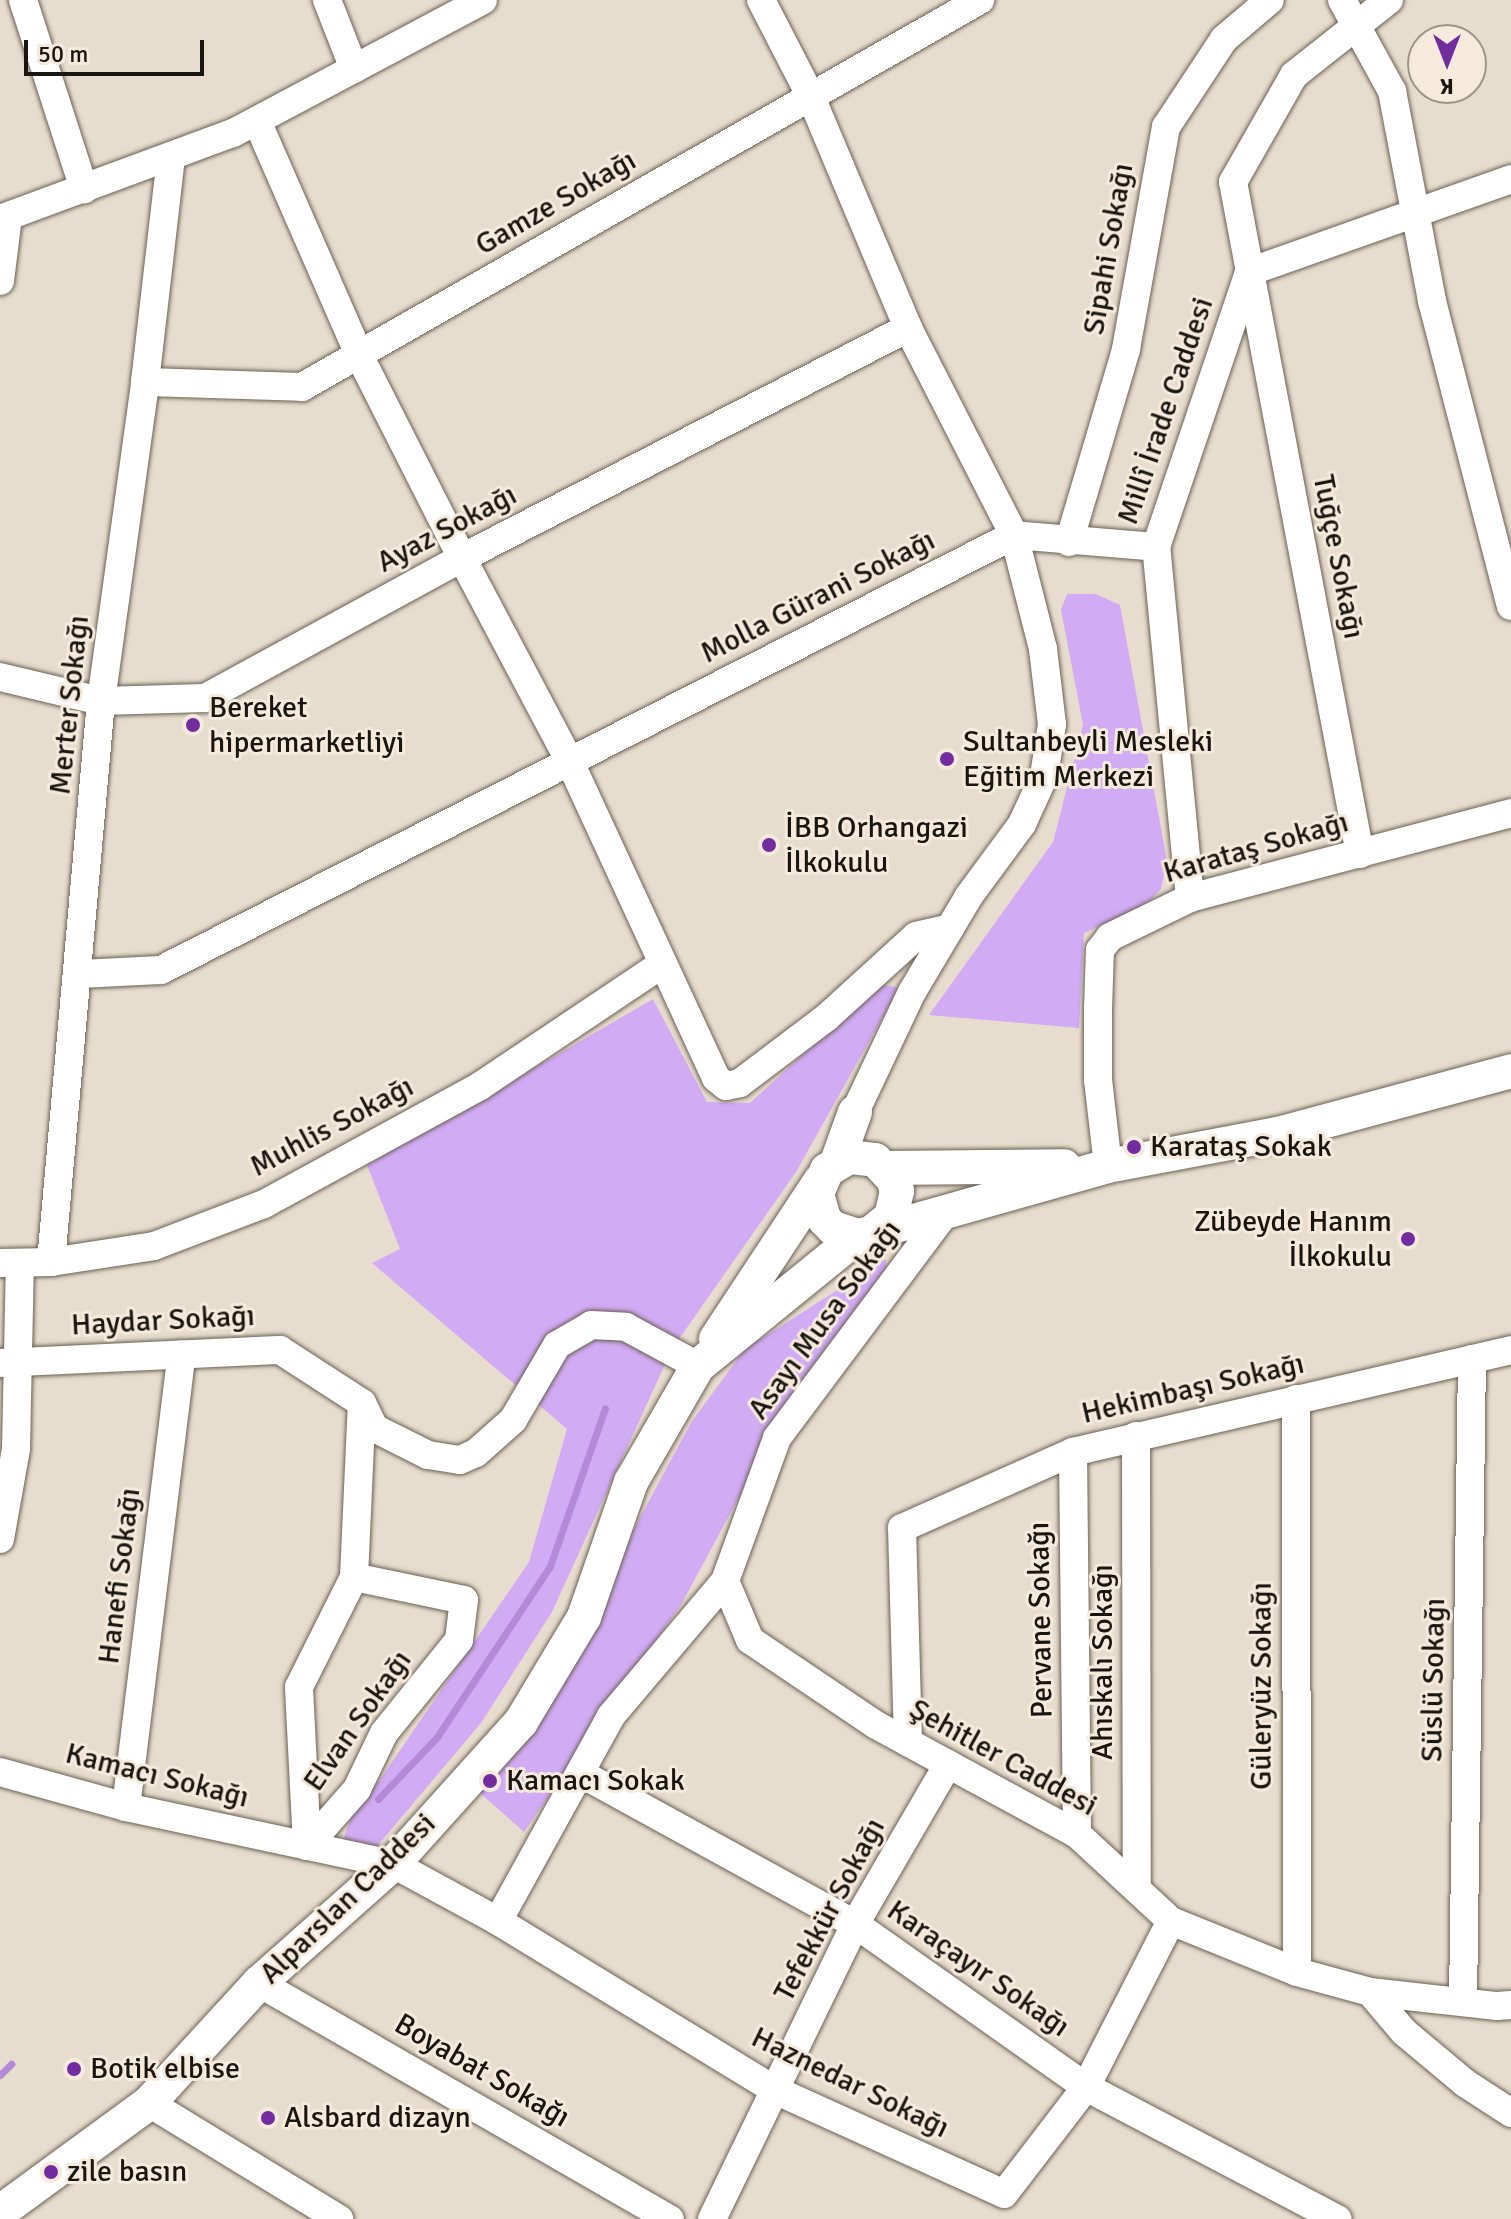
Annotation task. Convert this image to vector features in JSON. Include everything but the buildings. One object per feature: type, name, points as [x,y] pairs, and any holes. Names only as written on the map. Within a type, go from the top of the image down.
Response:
[{"type":"street","points":[[23,0],[84,189]]},
{"type":"street","points":[[327,0],[354,69]]},
{"type":"street","points":[[0,281],[4,218],[171,157],[257,121],[483,0]]},
{"type":"street","points":[[698,1366],[828,1171],[912,992],[950,928],[1022,824],[1044,776],[1052,724],[1043,649],[1014,535],[908,328],[811,97],[761,0]]},
{"type":"street","name":"Gamze Sokağı","points":[[145,382],[302,387],[980,0]]},
{"type":"street","name":"Sipahi Sokağı","points":[[1069,542],[1126,349],[1166,127],[1224,39],[1270,0]]},
{"type":"street","points":[[1342,0],[1354,28],[1392,91],[1432,301],[1511,606]]},
{"type":"street","name":"Tuğçe Sokağı","points":[[1360,854],[1233,182],[1294,75],[1389,0]]},
{"type":"street","points":[[257,121],[359,355],[570,762],[716,1078],[726,1086],[740,1083],[826,1018],[916,936],[950,928]]},
{"type":"street","name":"Merter Sokağı","points":[[51,1262],[101,701],[145,382],[171,157]]},
{"type":"street","name":"Millî İrade Caddesi","points":[[1190,898],[1156,547],[1249,272],[1511,179]]},
{"type":"street","name":"Ayaz Sokağı","points":[[0,677],[101,701],[205,698],[462,558],[908,328]]},
{"type":"street","points":[[1014,535],[1156,547]]},
{"type":"street","name":"Molla Gürani Sokağı","points":[[79,974],[161,970],[1014,535]]},
{"type":"street","name":"Karataş Sokağı","points":[[1108,1166],[1098,1080],[1100,950],[1110,937],[1190,898],[1511,813]]},
{"type":"street","name":"Muhlis Sokağı","points":[[10,1263],[51,1262],[154,1246],[264,1204],[480,1086],[662,964]]},
{"type":"street","points":[[1108,1166],[880,1164],[849,1157],[828,1171],[819,1207],[824,1219],[833,1228],[864,1235],[1108,1166],[1278,1134],[1511,1071]]},
{"type":"street","points":[[855,1112],[880,1164],[893,1179],[896,1205],[883,1227],[864,1235]]},
{"type":"street","name":"Asayı Musa Sokağı","points":[[498,1921],[611,1716],[725,1581],[777,1438],[946,1212]]},
{"type":"street","name":"Alparslan Caddesi","points":[[0,2212],[149,2103],[259,1983],[393,1864],[521,1722],[584,1617],[631,1482],[698,1366],[864,1235]]},
{"type":"street","points":[[0,1539],[16,1449],[9,1362],[10,1263]]},
{"type":"street","name":"Haydar Sokağı","points":[[9,1362],[280,1350],[362,1403],[374,1428],[428,1455],[460,1460],[476,1453],[513,1420],[557,1345],[591,1325],[626,1327],[698,1366]]},
{"type":"street","name":"Hekimbaşı Sokağı","points":[[908,1742],[902,1528],[1073,1452],[1511,1350]]},
{"type":"street","name":"Hanefi Sokağı","points":[[126,1807],[182,1354]]},
{"type":"street","name":"Süslü Sokağı","points":[[1463,2002],[1472,1359]]},
{"type":"street","name":"Güleryüz Sokağı","points":[[1296,1399],[1297,1972]]},
{"type":"street","points":[[307,1846],[299,1687],[354,1577],[362,1403]]},
{"type":"street","name":"Ahıskalı Sokağı","points":[[1136,1436],[1137,1887]]},
{"type":"street","name":"Pervane Sokağı","points":[[1073,1452],[1077,1834]]},
{"type":"street","name":"Elvan Sokağı","points":[[307,1846],[357,1789],[384,1733],[459,1640],[464,1600],[354,1577]]},
{"type":"street","name":"Şehitler Caddesi","points":[[725,1581],[750,1640],[876,1725],[1077,1834],[1171,1921],[1297,1972],[1370,1992],[1511,2005]]},
{"type":"street","name":"Tefekkür Sokağı","points":[[712,2219],[777,2091],[855,1924],[948,1764]]},
{"type":"street","name":"Kamacı Sokağı","points":[[0,1772],[126,1807],[393,1864]]},
{"type":"street","name":"Karaçayır Sokağı","points":[[580,1773],[855,1924],[1086,2087],[1337,2219]]},
{"type":"street","name":"Haznedar Sokağı","points":[[393,1864],[498,1921],[777,2091],[1004,2194],[1086,2087],[1171,1921]]},
{"type":"street","name":"Boyabat Sokağı","points":[[259,1983],[670,2219]]},
{"type":"street","points":[[1370,1992],[1404,2032],[1465,2083],[1511,2113]]},
{"type":"street","points":[[149,2103],[325,2216]]},
{"type":"shaded area","points":[[1067,594],[1096,594],[1120,605],[1167,861],[1161,889],[1146,905],[1084,933],[1079,1028],[929,1015],[1053,842],[1083,725],[1061,610]]},
{"type":"shaded area","points":[[880,984],[899,988],[796,1172],[672,1349],[552,1612],[481,1723],[373,1851],[343,1840],[360,1792],[379,1781],[529,1562],[567,1429],[372,1263],[400,1249],[367,1165],[653,999],[707,1102],[750,1103]]},
{"type":"shaded area","points":[[886,1259],[886,1278],[778,1425],[682,1603],[524,1832],[479,1792],[577,1635],[692,1421],[745,1349]]},
{"type":"waterway","points":[[378,1799],[437,1737],[550,1566],[605,1408]]},
{"type":"waterway","points":[[0,2075],[11,2064]]},
{"type":"place","name":"Bereket hipermarketliyi","points":[[193,725]]},
{"type":"place","name":"Sultanbeyli Mesleki Eğitim Merkezi","points":[[947,759]]},
{"type":"place","name":"İBB Orhangazi İlkokulu","points":[[769,845]]},
{"type":"place","name":"Karataş Sokak","points":[[1134,1147]]},
{"type":"place","name":"Zübeyde Hanım İlkokulu","points":[[1408,1239]]},
{"type":"place","name":"Kamacı Sokak","points":[[490,1781]]},
{"type":"place","name":"Botik elbise","points":[[74,2069]]},
{"type":"place","name":"Alsbard dizayn","points":[[268,2118]]},
{"type":"place","name":"zile basın","points":[[51,2172]]}]
